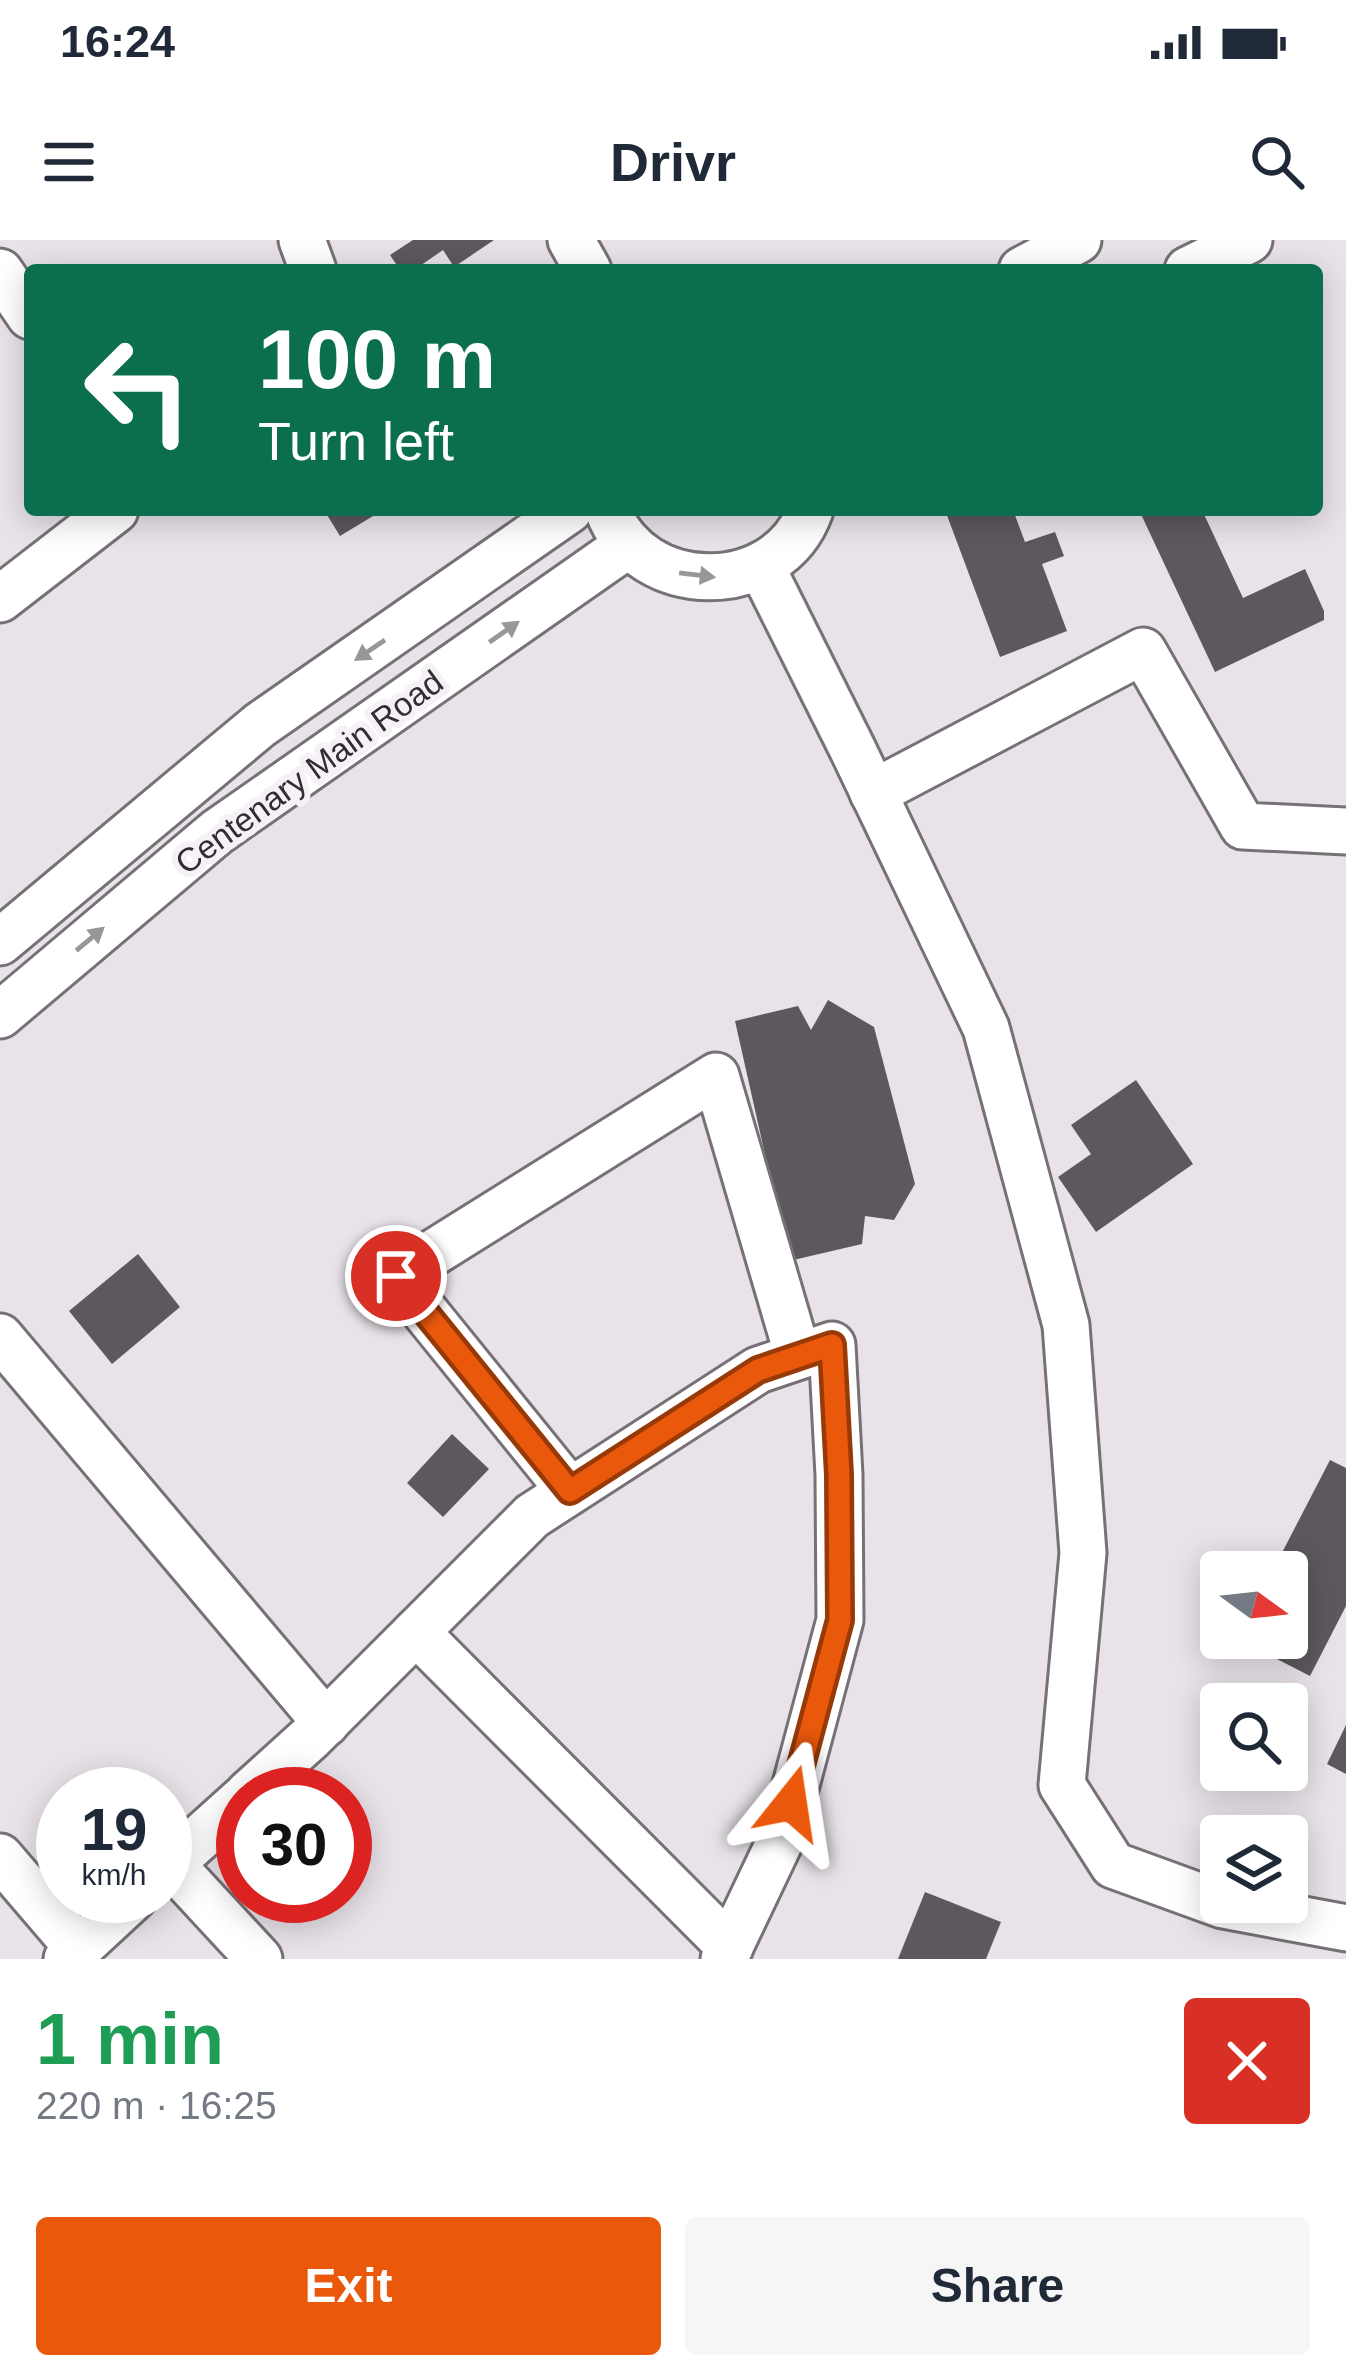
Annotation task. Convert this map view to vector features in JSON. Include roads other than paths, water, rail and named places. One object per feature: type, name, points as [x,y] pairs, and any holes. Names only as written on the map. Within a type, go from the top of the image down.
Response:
[{"type":"street","points":[[1033,264],[1078,240]]},
{"type":"street","points":[[1200,264],[1249,240]]},
{"type":"street","points":[[0,272],[24,307]]},
{"type":"street","points":[[0,599],[107,516]]},
{"type":"street","name":"Centenary Main Road","points":[[0,942],[260,725],[561,516]]},
{"type":"street","points":[[808,516],[788,546],[761,566],[986,1028],[1066,1324],[1083,1553],[1062,1785],[1113,1865],[1223,1905],[1346,1928]]},
{"type":"street","name":"Centenary Main Road","points":[[0,1015],[217,832],[619,527],[658,566],[691,578],[727,578],[761,566]]},
{"type":"street","points":[[873,793],[1143,651],[1243,826],[1346,831]]},
{"type":"street","points":[[570,1491],[396,1276],[716,1076],[798,1356]]},
{"type":"street","points":[[0,1337],[326,1723]]},
{"type":"street","points":[[278,1767],[532,1516],[758,1370],[832,1345],[840,1620],[782,1837],[727,1953],[416,1632]]},
{"type":"street","points":[[192,1844],[216,1823]]},
{"type":"street","points":[[0,1857],[72,1954],[106,1923]]},
{"type":"street","points":[[192,1891],[259,1959]]}]
